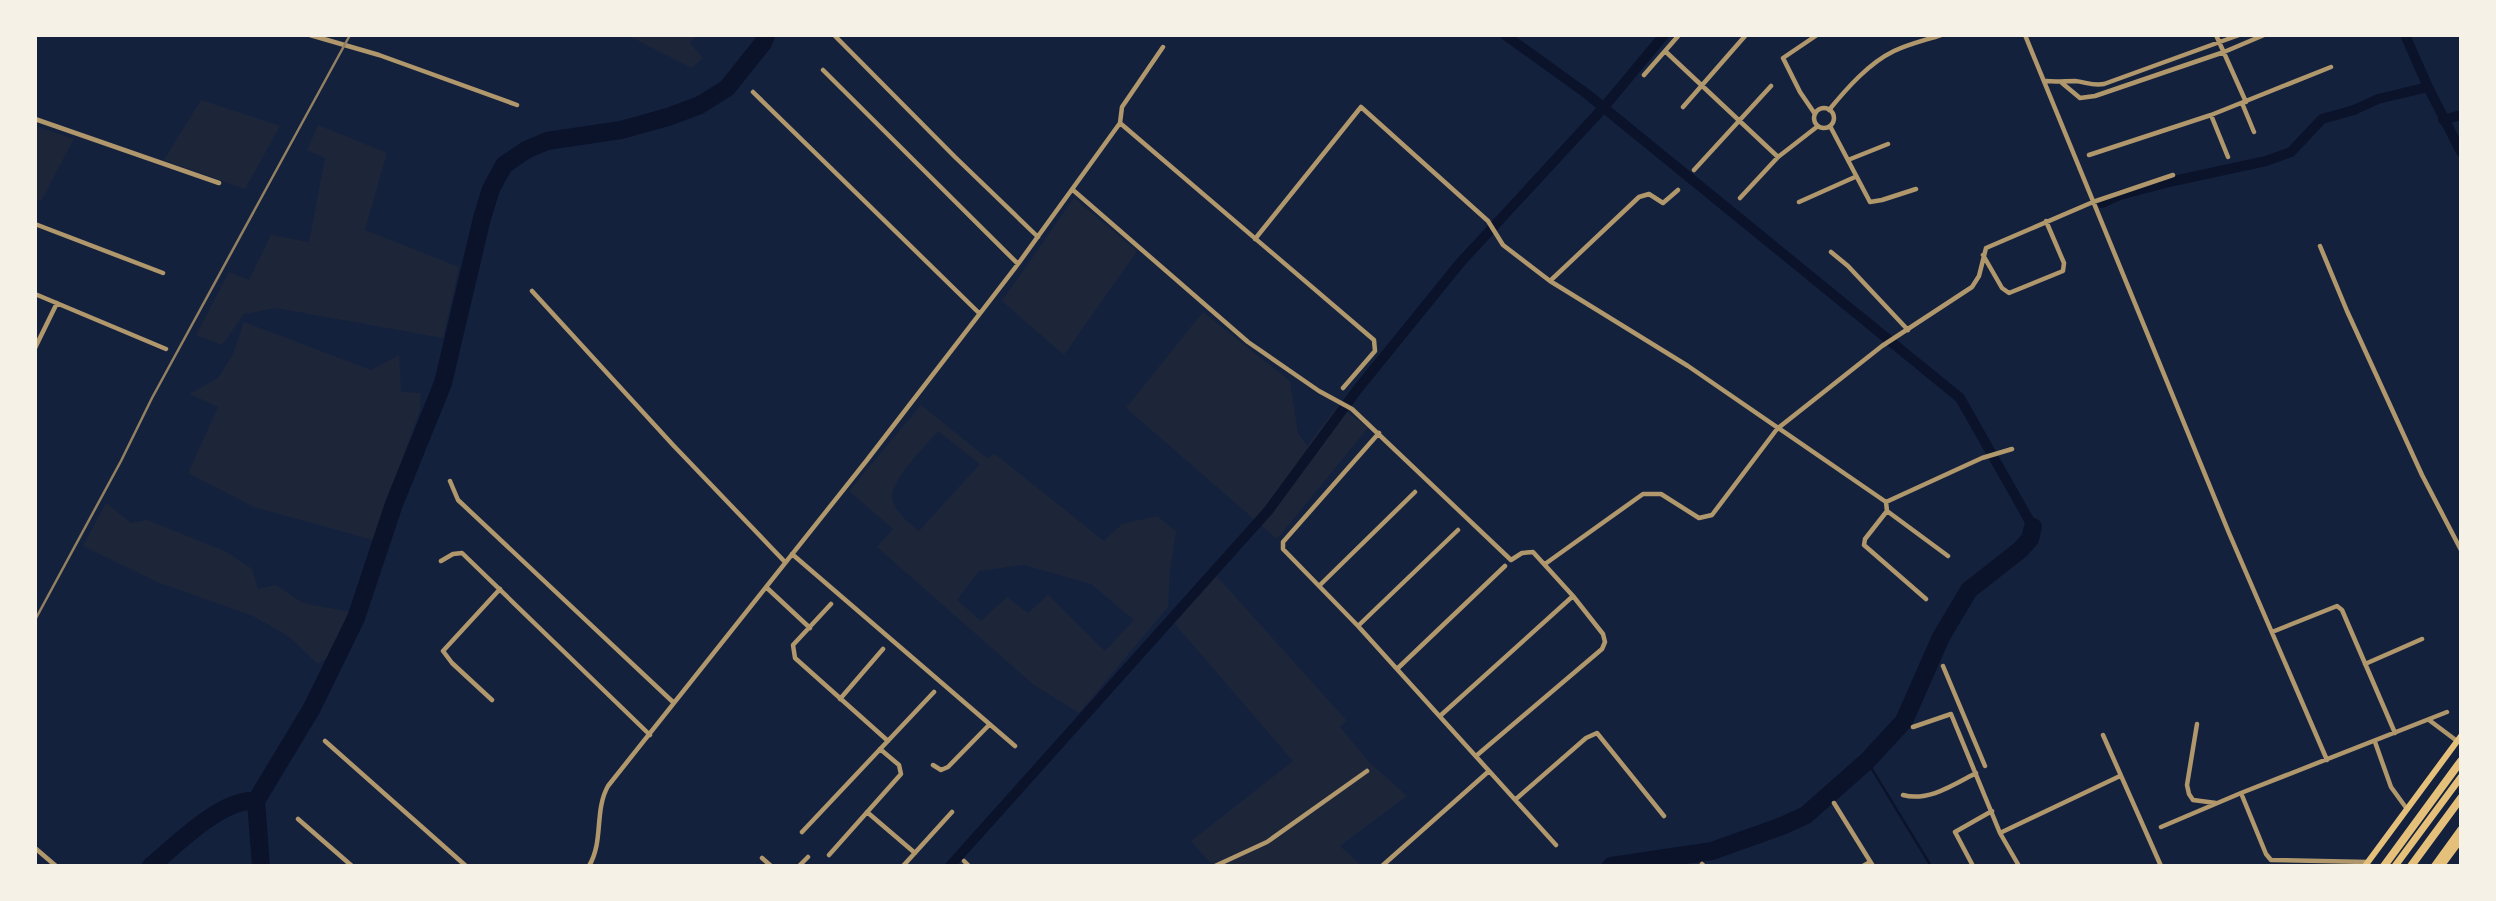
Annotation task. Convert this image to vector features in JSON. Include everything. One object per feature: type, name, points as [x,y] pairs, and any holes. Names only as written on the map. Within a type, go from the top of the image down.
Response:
[{"type":"highway","points":[[2384,866],[2461,761]]},
{"type":"highway","points":[[2395,866],[2461,777]]},
{"type":"highway","points":[[2411,866],[2461,798]]},
{"type":"highway","points":[[2435,866],[2461,830]]},
{"type":"highway","points":[[2441,866],[2461,839]]},
{"type":"main road","points":[[2366,864],[2459,739]]},
{"type":"street","points":[[310,35],[379,55],[517,105]]},
{"type":"street","points":[[330,41],[333,35]]},
{"type":"street","points":[[834,35],[1038,237]]},
{"type":"street","points":[[1644,75],[1679,35]]},
{"type":"street","points":[[1815,114],[1800,92],[1783,58],[1817,35]]},
{"type":"street","points":[[1829,110],[1861,75],[1884,57],[1895,50],[1941,35]]},
{"type":"street","points":[[2025,35],[2327,760]]},
{"type":"street","points":[[2216,35],[2254,132]]},
{"type":"street","points":[[2046,81],[2077,82],[2089,86],[2104,84],[2239,35]]},
{"type":"street","points":[[2062,83],[2075,96],[2087,97],[2224,52],[2264,35]]},
{"type":"street","points":[[1683,107],[1745,36]]},
{"type":"street","points":[[589,866],[598,843],[603,795],[1018,264],[1120,123],[1122,107],[1163,47]]},
{"type":"street","points":[[1665,51],[1778,157]]},
{"type":"street","points":[[2089,155],[2211,115],[2331,67]]},
{"type":"street","points":[[823,70],[1018,264]]},
{"type":"street","points":[[1694,170],[1771,86]]},
{"type":"street","points":[[2087,97],[2089,86]]},
{"type":"street","points":[[752,92],[979,313]]},
{"type":"street","points":[[1255,239],[1361,107],[1488,221],[1503,245],[1550,281],[1677,358],[1886,502],[1887,510],[1865,538],[1864,545],[1926,599]]},
{"type":"street","points":[[1820,109],[1829,110],[1834,118],[1830,126],[1818,126],[1814,121],[1815,114],[1820,109]]},
{"type":"street","points":[[2211,115],[2228,157]]},
{"type":"street","points":[[35,119],[219,183]]},
{"type":"street","points":[[1120,123],[1374,340],[1375,351],[1343,388]]},
{"type":"street","points":[[1740,198],[1778,157],[1818,126]]},
{"type":"street","points":[[1830,126],[1870,202],[1882,201],[1916,189]]},
{"type":"street","points":[[1848,160],[1888,144]]},
{"type":"street","points":[[1545,564],[1643,494],[1661,494],[1671,498],[1699,519],[1712,515],[1777,429],[1882,346],[1977,282],[1982,254],[1990,245],[2093,202],[2173,175]]},
{"type":"street","points":[[1799,202],[1855,177]]},
{"type":"street","points":[[1073,190],[1248,342],[1319,391],[1352,409],[1511,560],[1522,553],[1533,552],[1603,634],[1605,642],[1602,649],[1476,756]]},
{"type":"street","points":[[1550,281],[1639,197],[1649,194],[1663,203],[1678,190]]},
{"type":"street","points":[[1982,254],[2002,288],[2008,293],[2063,271],[2064,263],[2046,221]]},
{"type":"street","points":[[35,223],[163,273]]},
{"type":"street","points":[[2320,246],[2422,475],[2461,550]]},
{"type":"street","points":[[1831,252],[1908,330]]},
{"type":"street","points":[[532,292],[785,562]]},
{"type":"street","points":[[35,294],[166,349]]},
{"type":"street","points":[[35,348],[57,303]]},
{"type":"street","points":[[1379,433],[1283,542],[1283,549],[1358,626],[1556,845]]},
{"type":"street","points":[[1886,502],[1982,458],[2012,449]]},
{"type":"street","points":[[450,481],[458,500],[674,703]]},
{"type":"street","points":[[1319,586],[1415,492]]},
{"type":"street","points":[[1887,510],[1948,556]]},
{"type":"street","points":[[1358,626],[1458,530]]},
{"type":"street","points":[[441,561],[463,552],[650,735]]},
{"type":"street","points":[[792,554],[1015,746]]},
{"type":"street","points":[[1396,669],[1505,566]]},
{"type":"street","points":[[766,587],[810,628]]},
{"type":"street","points":[[492,701],[443,652],[500,589]]},
{"type":"street","points":[[1440,716],[1573,596]]},
{"type":"street","points":[[831,604],[793,645],[795,658],[888,741]]},
{"type":"street","points":[[2272,632],[2337,606],[2342,610],[2395,733]]},
{"type":"street","points":[[2365,664],[2421,639]]},
{"type":"street","points":[[840,698],[883,649]]},
{"type":"street","points":[[1943,666],[1985,766]]},
{"type":"street","points":[[802,832],[934,692]]},
{"type":"street","points":[[2161,827],[2447,712]]},
{"type":"street","points":[[1913,727],[1951,714],[2000,832],[2019,866]]},
{"type":"street","points":[[2428,719],[2459,739]]},
{"type":"street","points":[[1955,726],[1966,723]]},
{"type":"street","points":[[2197,724],[2187,785],[2189,794],[2193,800],[2216,803]]},
{"type":"street","points":[[933,765],[941,770],[948,767],[989,725]]},
{"type":"street","points":[[1516,799],[1586,738],[1597,733],[1664,816]]},
{"type":"street","points":[[2103,735],[2161,866]]},
{"type":"street","points":[[325,741],[466,866]]},
{"type":"street","points":[[2375,742],[2391,787],[2407,808]]},
{"type":"street","points":[[829,855],[901,774],[900,765],[880,749]]},
{"type":"street","points":[[1215,866],[1268,842],[1367,771]]},
{"type":"street","points":[[1382,866],[1489,771]]},
{"type":"street","points":[[1903,795],[1915,799],[1927,796],[1976,773]]},
{"type":"street","points":[[2000,832],[2120,775]]},
{"type":"street","points":[[2241,793],[2266,854],[2272,860],[2366,864]]},
{"type":"street","points":[[1833,803],[1872,864],[1864,866]]},
{"type":"street","points":[[1973,866],[1955,832],[1992,811]]},
{"type":"street","points":[[867,812],[915,853]]},
{"type":"street","points":[[903,866],[951,812]]},
{"type":"street","points":[[298,819],[352,866]]},
{"type":"street","points":[[35,848],[56,866]]},
{"type":"street","points":[[799,866],[808,857]]},
{"type":"street","points":[[762,858],[771,866]]},
{"type":"street","points":[[964,862],[970,866]]},
{"type":"shaded area","points":[[627,35],[699,35],[689,42],[703,58],[692,68]]},
{"type":"shaded area","points":[[201,100],[280,126],[245,189],[164,160]]},
{"type":"shaded area","points":[[318,125],[387,153],[365,230],[459,267],[443,338],[276,308],[244,314],[222,345],[196,335],[229,272],[249,280],[271,235],[309,242],[325,158],[307,150]]},
{"type":"shaded area","points":[[35,126],[74,139],[41,201],[35,199]]},
{"type":"shaded area","points":[[1074,198],[1137,251],[1064,355],[1002,301]]},
{"type":"shaded area","points":[[1203,312],[1290,381],[1298,433],[1307,446],[1338,405],[1368,428],[1277,539],[1126,408]]},
{"type":"shaded area","points":[[244,322],[371,370],[399,355],[401,392],[421,393],[420,410],[373,540],[254,507],[188,473],[218,407],[189,394],[218,378],[233,354]]},
{"type":"shaded area","points":[[921,405],[987,458],[995,454],[1104,541],[1122,524],[1157,516],[1176,531],[1168,607],[1079,713],[1034,685],[877,547],[893,529],[849,491]],"holes":[[[938,431],[980,464],[919,531],[896,508],[892,498],[893,491],[910,463]],[[1024,565],[1091,584],[1134,620],[1105,651],[1048,595],[1028,613],[1007,597],[981,621],[957,600],[979,571]]]},
{"type":"shaded area","points":[[106,503],[131,523],[147,520],[227,552],[252,569],[258,589],[276,585],[303,603],[350,612],[332,655],[318,664],[288,636],[253,616],[157,582],[83,546]]},
{"type":"shaded area","points":[[1213,572],[1347,721],[1340,727],[1369,762],[1407,796],[1340,846],[1362,866],[1213,866],[1191,841],[1293,761],[1174,623]]},
{"type":"waterway","points":[[261,866],[256,801],[312,708],[356,618],[394,504],[443,383],[482,218],[491,189],[504,165],[526,150],[547,141],[621,130],[700,105],[727,88],[763,43],[766,35]]},
{"type":"waterway","points":[[1505,35],[1587,94],[1960,398],[2033,527]]},
{"type":"waterway","points":[[950,866],[1268,511],[1357,390],[1460,263],[1604,107],[1664,35]]},
{"type":"waterway","points":[[2405,35],[2461,152]]},
{"type":"waterway","points":[[2102,203],[2120,195],[2169,182],[2266,161],[2291,152],[2322,119],[2354,110],[2378,99],[2428,87]]},
{"type":"waterway","points":[[2443,120],[2461,115]]},
{"type":"waterway","points":[[1611,866],[1712,851],[1806,815],[1867,761],[1904,721],[1941,637],[1969,590],[2020,550],[2030,539],[2033,527]]},
{"type":"waterway","points":[[1867,761],[1931,866]]},
{"type":"waterway","points":[[151,866],[214,815],[243,802],[256,801]]},
{"type":"railway","points":[[35,620],[152,398],[350,35]]}]
